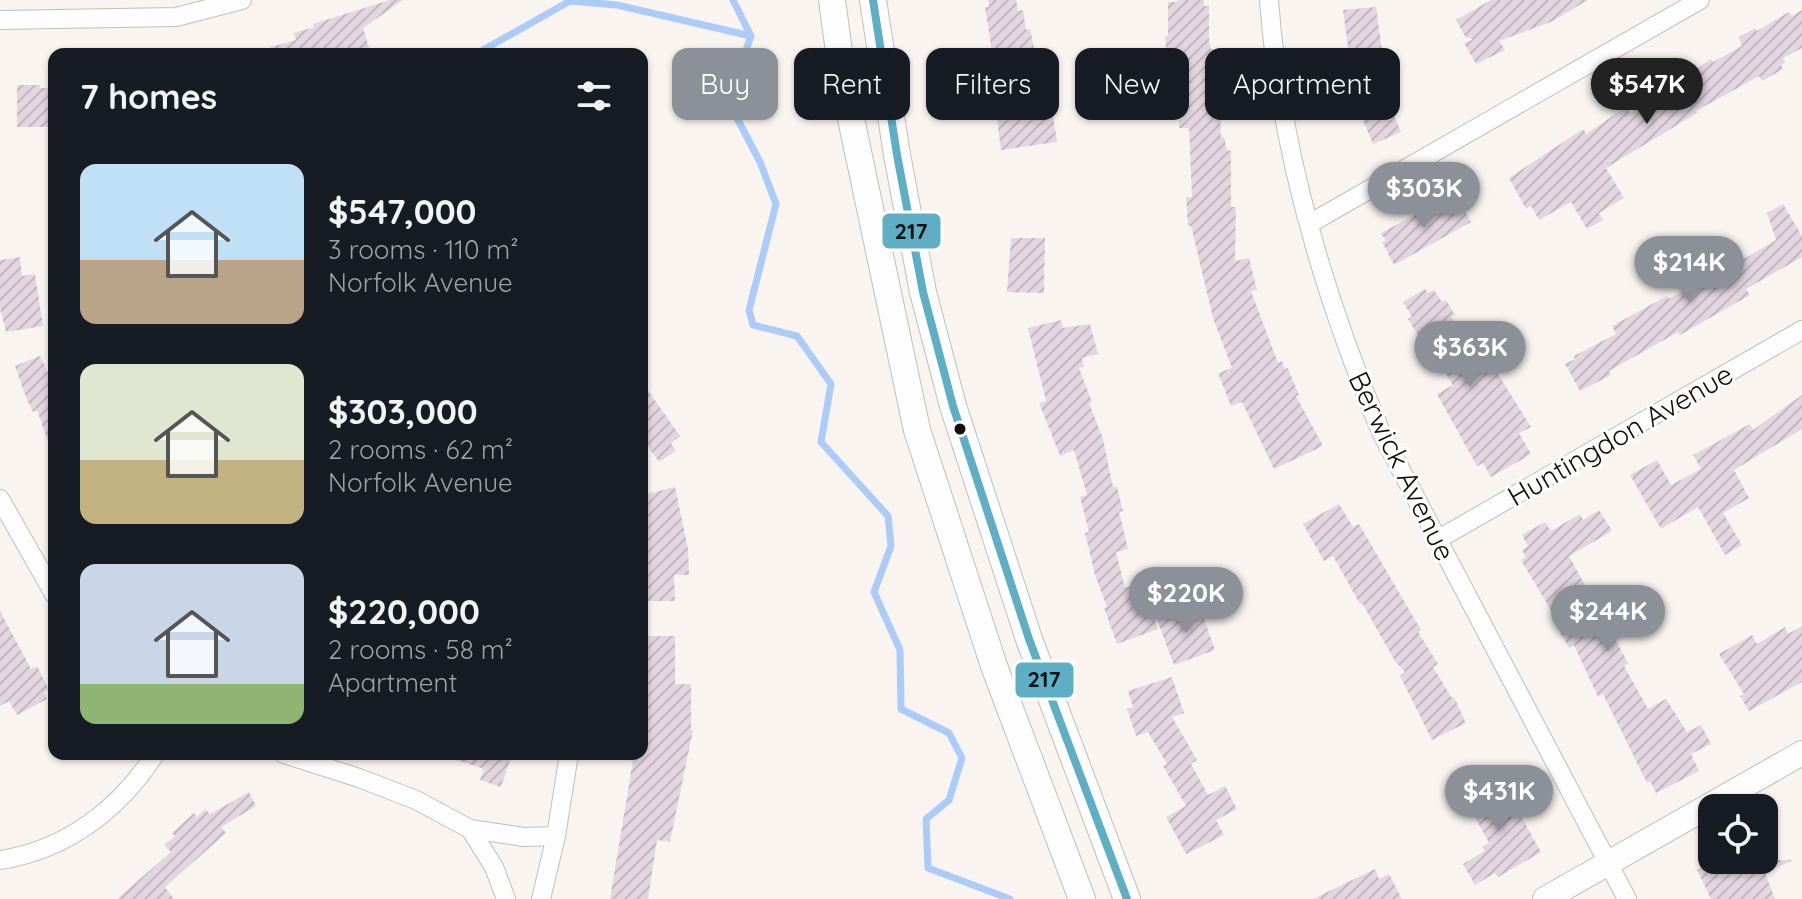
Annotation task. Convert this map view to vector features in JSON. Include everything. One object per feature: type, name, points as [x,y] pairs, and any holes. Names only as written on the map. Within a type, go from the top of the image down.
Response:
[{"type":"main road","points":[[832,0],[843,81],[917,430],[994,666],[1082,899]]},
{"type":"main road","points":[[873,0],[897,155],[923,292],[953,406],[1029,639],[1127,899]]},
{"type":"street","points":[[0,20],[176,17],[242,0]]},
{"type":"street","name":"Berwick Avenue","points":[[1269,0],[1273,55],[1286,135],[1328,295],[1356,374],[1381,432],[1627,899]]},
{"type":"street","points":[[1309,224],[1700,0]]},
{"type":"street","name":"Huntingdon Avenue","points":[[1437,540],[1802,330]]},
{"type":"street","points":[[0,499],[48,583]]},
{"type":"street","points":[[1545,899],[1802,753]]},
{"type":"street","points":[[0,860],[26,856],[68,838],[111,809],[141,777],[151,760]]},
{"type":"street","points":[[303,760],[416,800],[470,829],[524,837],[556,836]]},
{"type":"street","points":[[541,899],[556,836],[568,760]]},
{"type":"street","points":[[470,829],[494,867],[506,899]]},
{"type":"building","points":[[390,0],[403,0],[363,28],[369,48],[268,48],[296,40],[294,33],[314,27],[313,24]]},
{"type":"building","points":[[988,0],[1016,0],[1018,11],[1023,10],[1026,30],[1030,29],[1034,48],[991,48],[985,7],[989,7]]},
{"type":"building","points":[[1204,0],[1204,6],[1209,6],[1211,48],[1205,48],[1205,120],[1220,120],[1221,137],[1224,137],[1227,151],[1231,150],[1231,207],[1236,207],[1235,261],[1249,258],[1257,290],[1251,291],[1278,363],[1282,361],[1285,369],[1288,368],[1299,395],[1296,396],[1323,446],[1274,469],[1242,402],[1231,406],[1218,373],[1232,368],[1213,318],[1191,226],[1188,226],[1186,197],[1192,197],[1189,128],[1179,128],[1179,120],[1189,120],[1189,48],[1166,48],[1168,2]]},
{"type":"building","points":[[1491,0],[1588,0],[1551,22],[1499,41],[1505,50],[1476,64],[1464,43],[1472,40],[1466,38],[1456,20]]},
{"type":"building","points":[[1376,7],[1382,48],[1348,48],[1343,10]]},
{"type":"building","points":[[1802,10],[1802,48],[1783,58],[1783,69],[1762,81],[1759,76],[1696,111],[1606,168],[1624,198],[1599,213],[1603,220],[1587,229],[1571,202],[1539,220],[1531,206],[1526,209],[1509,178],[1583,129],[1586,134],[1626,107],[1630,113],[1662,95],[1658,88],[1742,46],[1739,37],[1755,28],[1757,31],[1789,12],[1792,16]]},
{"type":"building","points":[[17,85],[48,88],[48,127],[17,127]]},
{"type":"building","points":[[997,120],[1054,120],[1057,142],[1001,150]]},
{"type":"building","points":[[1363,120],[1396,120],[1401,132],[1373,144]]},
{"type":"building","points":[[1457,196],[1471,222],[1394,265],[1382,242],[1386,241],[1381,233]]},
{"type":"building","points":[[1783,204],[1802,236],[1802,257],[1746,289],[1750,295],[1680,335],[1678,332],[1580,391],[1565,364],[1616,334],[1612,326],[1702,280],[1697,271],[1713,261],[1720,273],[1776,240],[1767,213]]},
{"type":"building","points":[[1011,238],[1045,238],[1044,293],[1007,292]]},
{"type":"building","points":[[20,257],[22,276],[35,274],[43,326],[6,332],[0,308],[0,260]]},
{"type":"building","points":[[1425,289],[1428,293],[1434,290],[1442,302],[1446,300],[1455,315],[1451,317],[1458,328],[1454,331],[1478,370],[1491,363],[1531,427],[1519,433],[1531,454],[1491,477],[1483,463],[1477,466],[1437,394],[1453,385],[1408,319],[1412,317],[1403,302]]},
{"type":"building","points":[[1061,320],[1063,328],[1090,324],[1098,354],[1082,358],[1084,367],[1079,368],[1103,439],[1113,487],[1117,487],[1123,511],[1119,512],[1128,549],[1116,552],[1125,588],[1141,582],[1158,629],[1117,644],[1104,608],[1107,607],[1085,533],[1089,532],[1080,497],[1087,495],[1074,450],[1060,456],[1039,403],[1046,401],[1028,328]]},
{"type":"building","points":[[40,356],[48,373],[48,441],[37,410],[33,412],[27,400],[15,366]]},
{"type":"building","points":[[648,391],[680,436],[671,443],[676,451],[659,462],[648,446]]},
{"type":"building","points":[[1802,395],[1802,429],[1734,470],[1749,498],[1723,513],[1742,545],[1725,555],[1698,507],[1661,529],[1630,475],[1657,460],[1671,485],[1701,469],[1693,455],[1750,424],[1753,430]]},
{"type":"building","points":[[675,487],[688,549],[689,575],[674,575],[675,601],[648,601],[648,494]]},
{"type":"building","points":[[1339,504],[1353,527],[1359,524],[1421,630],[1418,632],[1438,664],[1433,667],[1454,697],[1466,723],[1432,740],[1400,676],[1405,672],[1395,661],[1333,556],[1324,561],[1303,524]]},
{"type":"building","points":[[1599,510],[1612,531],[1569,556],[1598,609],[1603,606],[1621,635],[1615,639],[1628,663],[1624,666],[1648,709],[1666,699],[1687,732],[1701,725],[1711,744],[1691,754],[1699,771],[1656,793],[1650,781],[1647,783],[1603,694],[1598,697],[1574,645],[1569,648],[1559,631],[1562,629],[1521,560],[1526,557],[1522,550],[1528,546],[1522,535],[1545,522],[1551,531],[1580,514],[1583,520]]},
{"type":"building","points":[[1199,605],[1215,650],[1174,665],[1157,620]]},
{"type":"building","points":[[0,611],[31,669],[37,666],[48,690],[44,692],[47,699],[17,715],[9,701],[0,706]]},
{"type":"building","points":[[1802,626],[1802,682],[1749,711],[1740,696],[1744,694],[1719,654],[1752,635],[1757,644],[1785,627],[1788,634]]},
{"type":"building","points":[[648,636],[675,636],[675,684],[691,684],[693,730],[670,842],[657,840],[648,899],[610,899],[633,760],[648,760]]},
{"type":"building","points":[[1172,677],[1184,713],[1172,717],[1197,760],[1191,764],[1208,795],[1225,786],[1237,809],[1216,820],[1224,835],[1186,854],[1166,817],[1186,806],[1148,732],[1136,736],[1127,709],[1133,707],[1128,691]]},
{"type":"building","points":[[456,760],[510,760],[501,787],[480,780],[484,769]]},
{"type":"building","points":[[1500,779],[1541,852],[1498,877],[1495,873],[1475,885],[1463,864],[1485,851],[1482,847],[1489,843],[1464,797]]},
{"type":"building","points":[[249,792],[256,806],[221,827],[226,833],[165,887],[174,899],[117,899],[171,852],[164,845],[194,813],[197,817],[205,809],[210,814]]},
{"type":"building","points":[[1778,860],[1793,860],[1778,867]]},
{"type":"building","points":[[1375,869],[1379,879],[1389,874],[1402,899],[1313,899]]},
{"type":"building","points":[[1699,874],[1765,874],[1775,899],[1711,899]]},
{"type":"waterway","points":[[733,0],[751,36],[728,101],[760,162],[776,204],[749,310],[753,325],[797,336],[831,384],[821,442],[888,516],[891,546],[874,592],[900,650],[901,709],[949,733],[962,758],[949,800],[926,819],[928,868],[1010,899]]},
{"type":"waterway","points":[[487,48],[570,1],[617,5],[751,36]]},
{"type":"transit line","name":"217","points":[[873,0],[897,155],[923,292],[953,406],[1029,639],[1127,899]]}]
